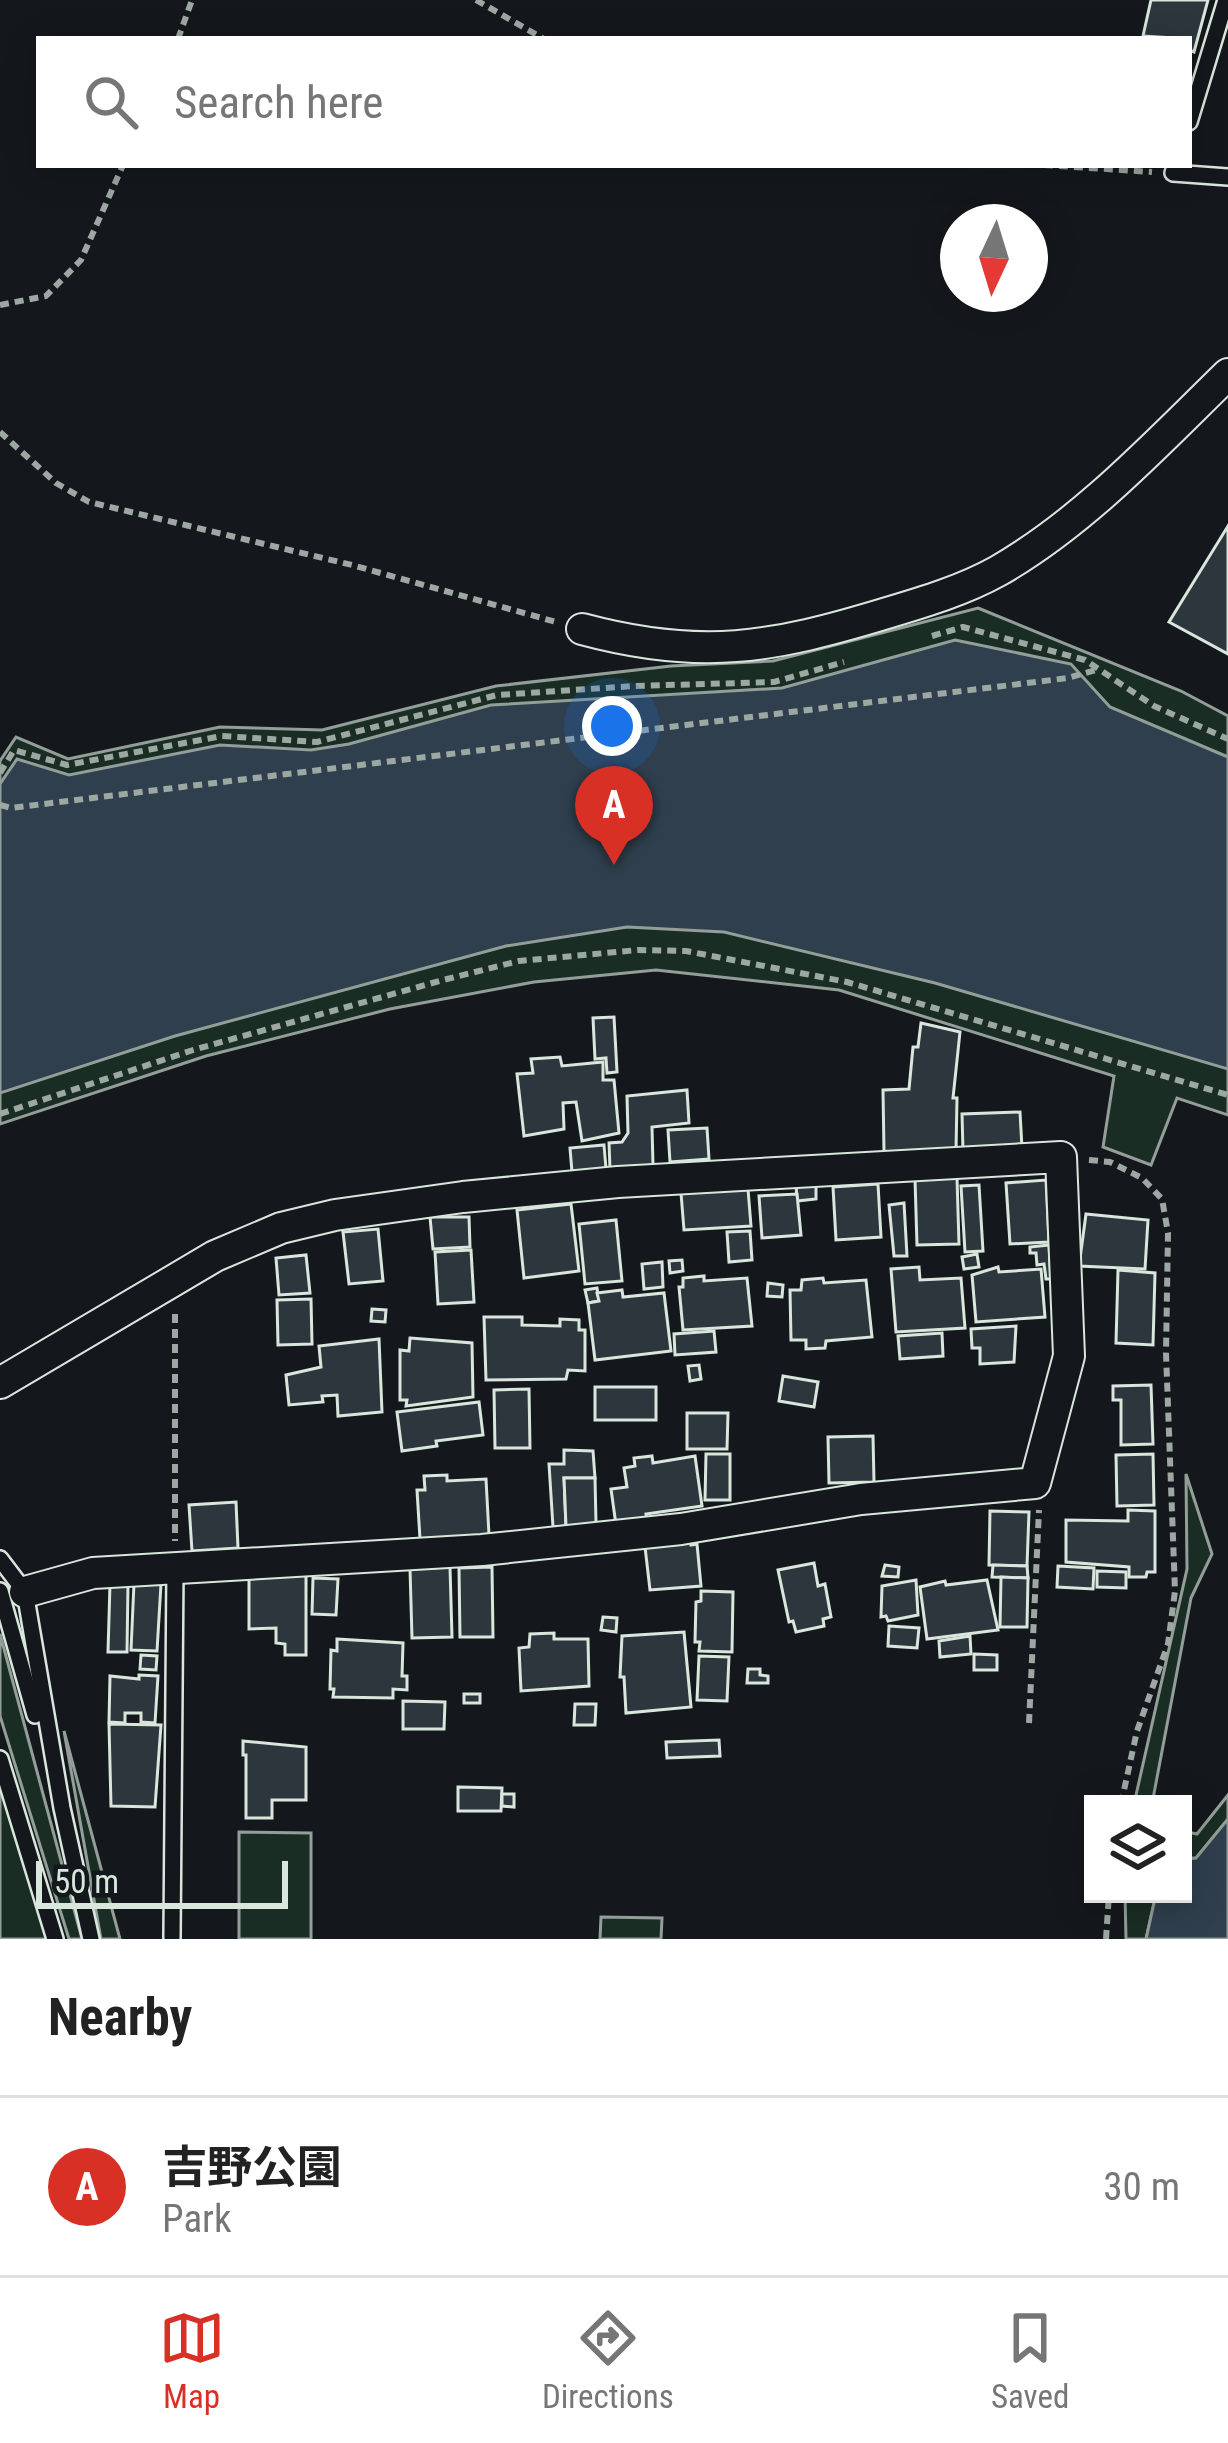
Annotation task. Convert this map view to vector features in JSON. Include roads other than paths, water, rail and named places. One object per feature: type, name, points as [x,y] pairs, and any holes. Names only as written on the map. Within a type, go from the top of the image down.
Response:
[{"type":"street","points":[[582,629],[633,643],[730,649],[793,641],[937,598],[998,571],[1072,517],[1228,374]]},
{"type":"street","points":[[0,1383],[175,1278],[281,1228],[335,1215],[618,1182],[1061,1157],[1069,1356],[1035,1483],[861,1499],[681,1528],[482,1550],[93,1573],[13,1592]]},
{"type":"lane","points":[[1192,112],[1226,0]]},
{"type":"lane","points":[[1174,169],[1228,177]]},
{"type":"lane","points":[[0,1559],[13,1592],[91,1939]]},
{"type":"lane","points":[[172,1937],[176,1568]]},
{"type":"lane","points":[[13,1592],[62,1808]]},
{"type":"lane","points":[[0,1760],[55,1939]]},
{"type":"water","points":[[955,640],[1071,664],[1110,707],[1228,757],[1228,1069],[935,983],[724,932],[627,927],[506,946],[175,1036],[0,1093],[0,784],[17,759],[69,775],[220,745],[311,750],[491,705],[782,688]]},
{"type":"water","points":[[1228,1819],[1228,1939],[1146,1939],[1154,1903],[1192,1903],[1192,1858]]},
{"type":"place","name":"吉野公園","points":[[614,865]]}]
